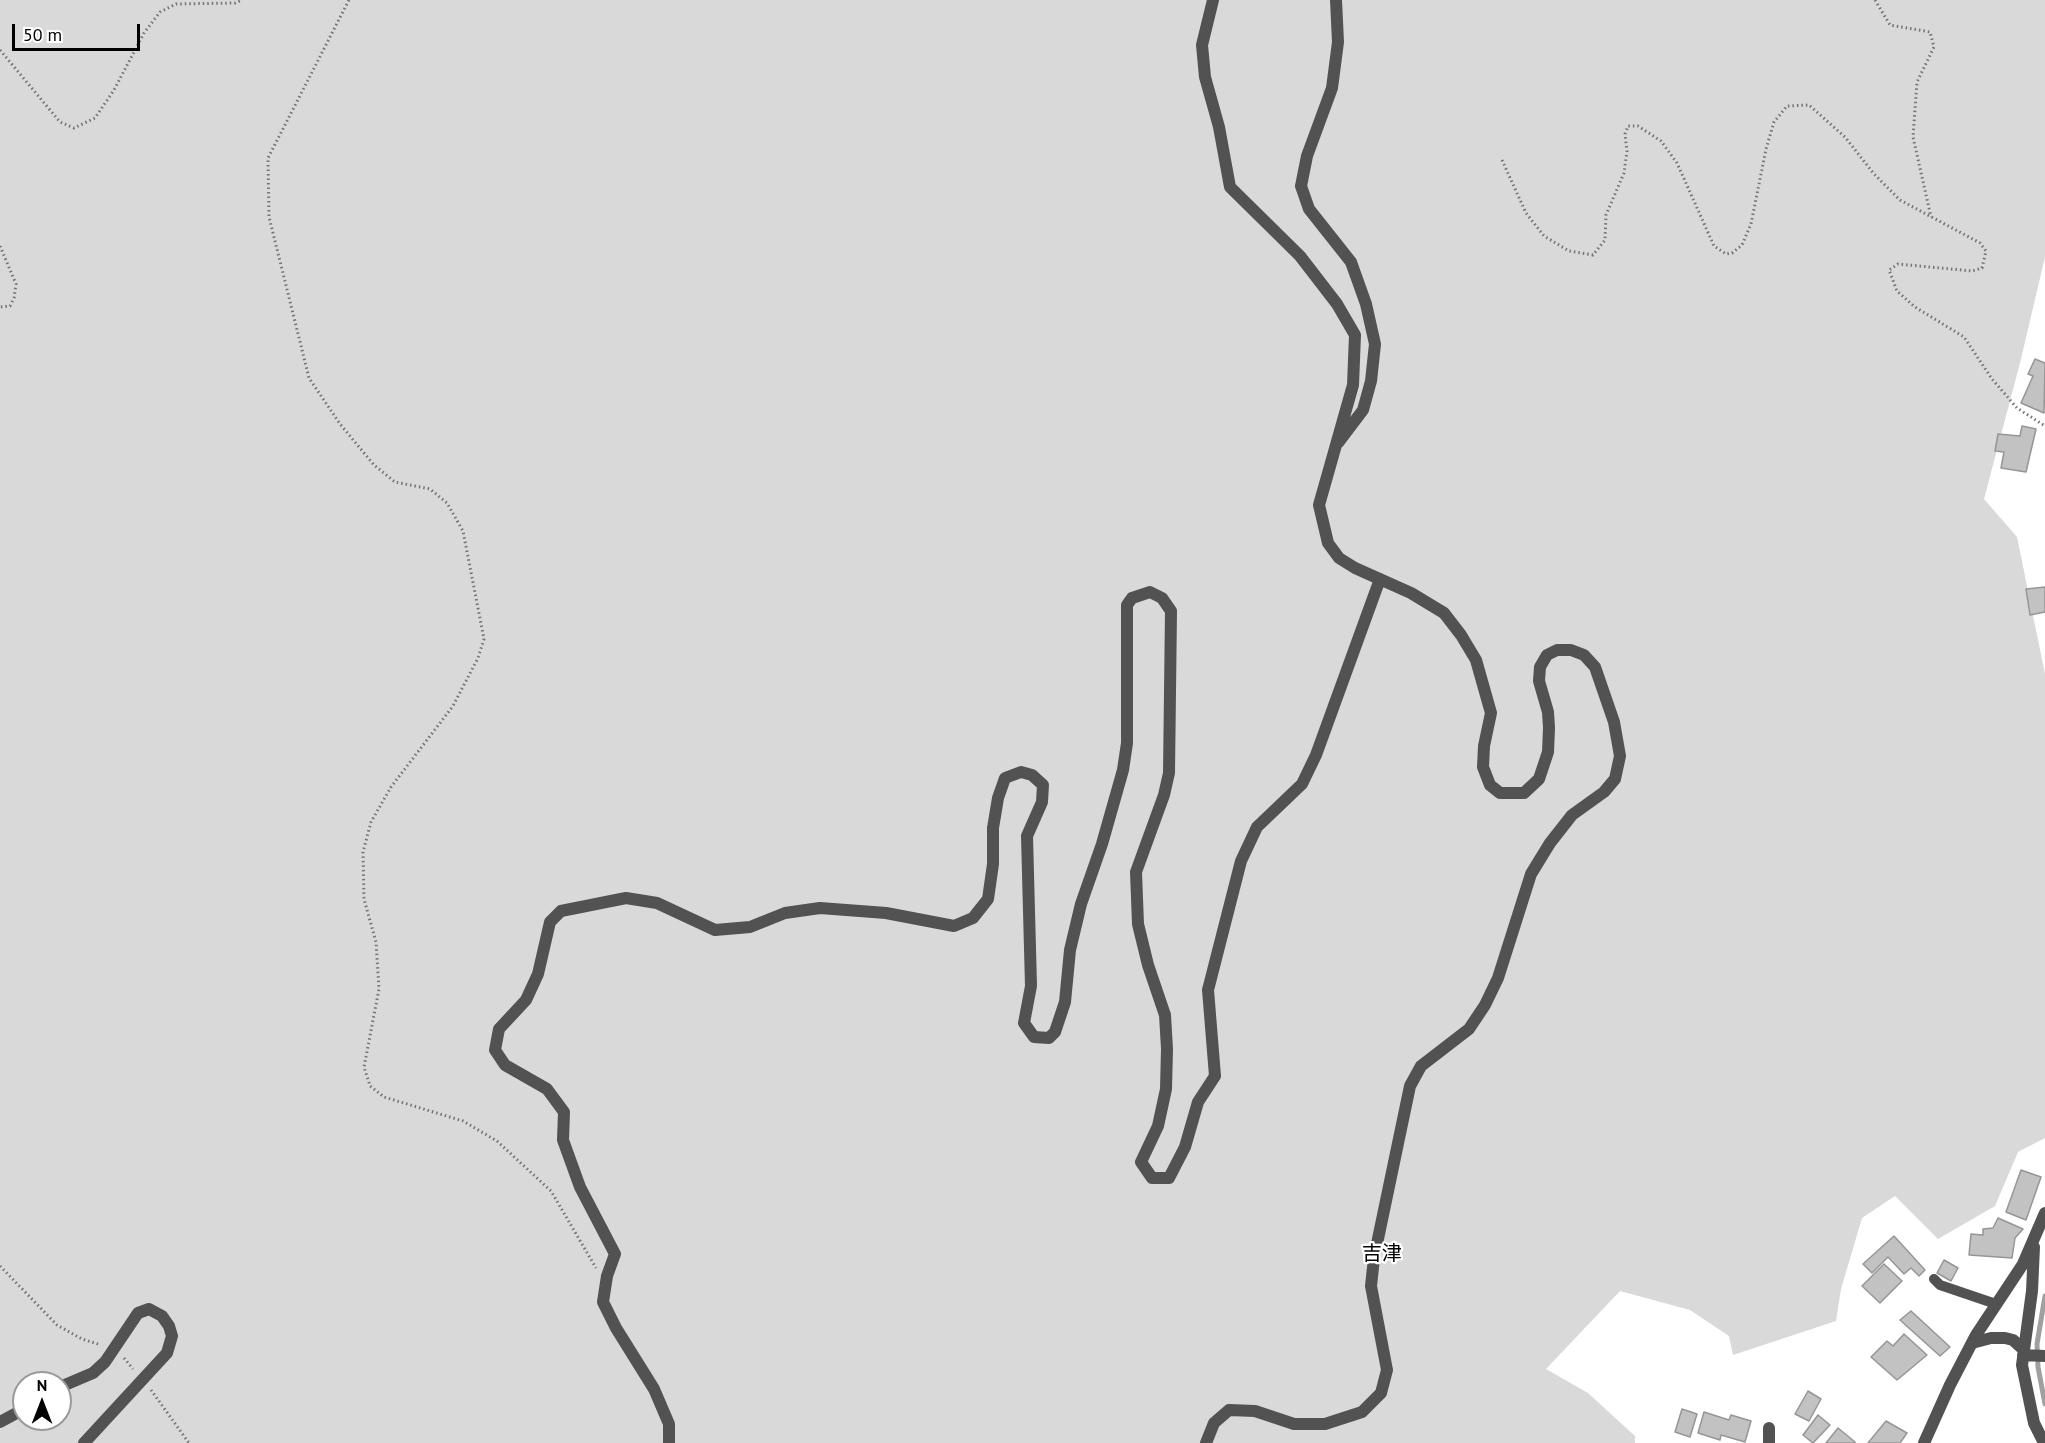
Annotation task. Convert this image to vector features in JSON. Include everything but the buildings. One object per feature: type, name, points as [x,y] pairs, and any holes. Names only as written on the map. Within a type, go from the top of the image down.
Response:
[{"type":"street","points":[[1206,1443],[1214,1423],[1228,1410],[1255,1411],[1294,1424],[1325,1424],[1362,1412],[1381,1393],[1388,1370],[1371,1286],[1374,1258],[1410,1086],[1421,1066],[1469,1029],[1485,1005],[1498,978],[1531,874],[1550,843],[1572,816],[1604,792],[1615,780],[1620,756],[1614,722],[1595,667],[1584,655],[1571,650],[1557,650],[1547,655],[1540,667],[1539,681],[1548,712],[1549,729],[1548,752],[1539,780],[1524,793],[1500,793],[1490,785],[1483,767],[1484,746],[1491,713],[1476,660],[1466,643],[1444,614],[1411,592],[1339,558],[1328,543],[1319,505],[1353,385],[1354,335],[1337,304],[1300,256],[1230,187],[1219,127],[1205,76],[1202,45],[1213,0]]},
{"type":"street","points":[[1334,449],[1363,410],[1371,381],[1375,344],[1366,304],[1351,262],[1309,209],[1301,186],[1307,156],[1332,88],[1338,42],[1336,0]]},
{"type":"street","points":[[669,1443],[669,1424],[654,1389],[616,1328],[603,1302],[607,1276],[615,1254],[580,1187],[563,1140],[564,1112],[547,1089],[505,1065],[495,1050],[499,1029],[526,1000],[538,974],[550,922],[561,911],[626,898],[657,903],[714,930],[750,927],[785,913],[820,908],[886,913],[954,926],[973,918],[988,899],[993,864],[993,828],[998,798],[1005,778],[1021,772],[1032,775],[1043,785],[1042,802],[1027,836],[1030,986],[1024,1023],[1034,1037],[1049,1038],[1055,1032],[1065,1002],[1070,950],[1080,904],[1102,844],[1124,770],[1127,743],[1127,605],[1132,598],[1150,592],[1162,598],[1171,612],[1169,773],[1164,795],[1136,872],[1138,924],[1148,965],[1165,1015],[1167,1049],[1166,1089],[1158,1126],[1141,1162],[1152,1178],[1169,1178],[1185,1147],[1198,1102],[1215,1076],[1208,990],[1213,961],[1241,861],[1257,827],[1302,784],[1380,579]]},
{"type":"street","points":[[1924,1443],[1972,1343],[2023,1264],[2045,1213]]},
{"type":"street","points":[[2034,1240],[2032,1291],[2023,1352],[2026,1390],[2034,1423],[2044,1443]]},
{"type":"street","points":[[72,1382],[93,1373],[115,1349],[138,1313],[149,1309],[162,1316],[170,1326],[172,1336],[167,1353],[84,1443]]},
{"type":"street","points":[[1972,1343],[1991,1338],[2005,1338],[2013,1341],[2023,1352],[2045,1356]]},
{"type":"street","points":[[1769,1428],[1769,1443]]},
{"type":"lane","points":[[1934,1279],[1940,1285],[1996,1304]]},
{"type":"path","points":[[0,50],[60,122],[74,128],[95,118],[114,90],[144,33],[160,12],[176,4],[235,3],[242,0]]},
{"type":"path","points":[[349,0],[268,158],[269,216],[309,378],[340,424],[374,465],[395,482],[429,489],[447,503],[463,531],[484,639],[478,658],[453,706],[392,787],[371,822],[363,852],[364,899],[376,942],[379,989],[364,1067],[370,1086],[384,1097],[463,1121],[497,1141],[551,1191],[593,1266],[607,1276]]},
{"type":"path","points":[[1875,0],[1890,25],[1930,32],[1934,46],[1917,82],[1913,137],[1931,217]]},
{"type":"path","points":[[1502,160],[1526,213],[1544,236],[1569,251],[1593,255],[1605,240],[1606,215],[1624,173],[1627,151],[1625,134],[1628,126],[1638,126],[1660,141],[1677,163],[1714,246],[1726,254],[1732,253],[1743,245],[1751,224],[1766,148],[1774,122],[1787,106],[1809,105],[1845,137],[1874,174],[1900,200],[1980,243],[1986,251],[1985,263],[1982,267],[1972,271],[1898,264],[1889,270],[1897,291],[1916,307],[1964,337],[1992,380],[2017,408],[2045,426]]},
{"type":"path","points":[[0,246],[16,284],[10,306],[0,307]]},
{"type":"path","points":[[0,1266],[57,1325],[82,1339],[115,1349],[143,1379],[189,1443]]},
{"type":"shaded area","points":[[0,0],[2045,0],[2045,257],[1984,499],[2017,537],[2045,674],[2045,1138],[2018,1152],[1995,1206],[1938,1239],[1895,1196],[1862,1218],[1841,1289],[1836,1321],[1733,1355],[1729,1336],[1690,1310],[1620,1291],[1546,1369],[1588,1393],[1635,1436],[1635,1443],[0,1443]]},
{"type":"waterway","points":[[2045,1296],[2037,1344],[2038,1367],[2045,1404]]},
{"type":"district","name":"吉津","points":[[1382,1254]]}]
